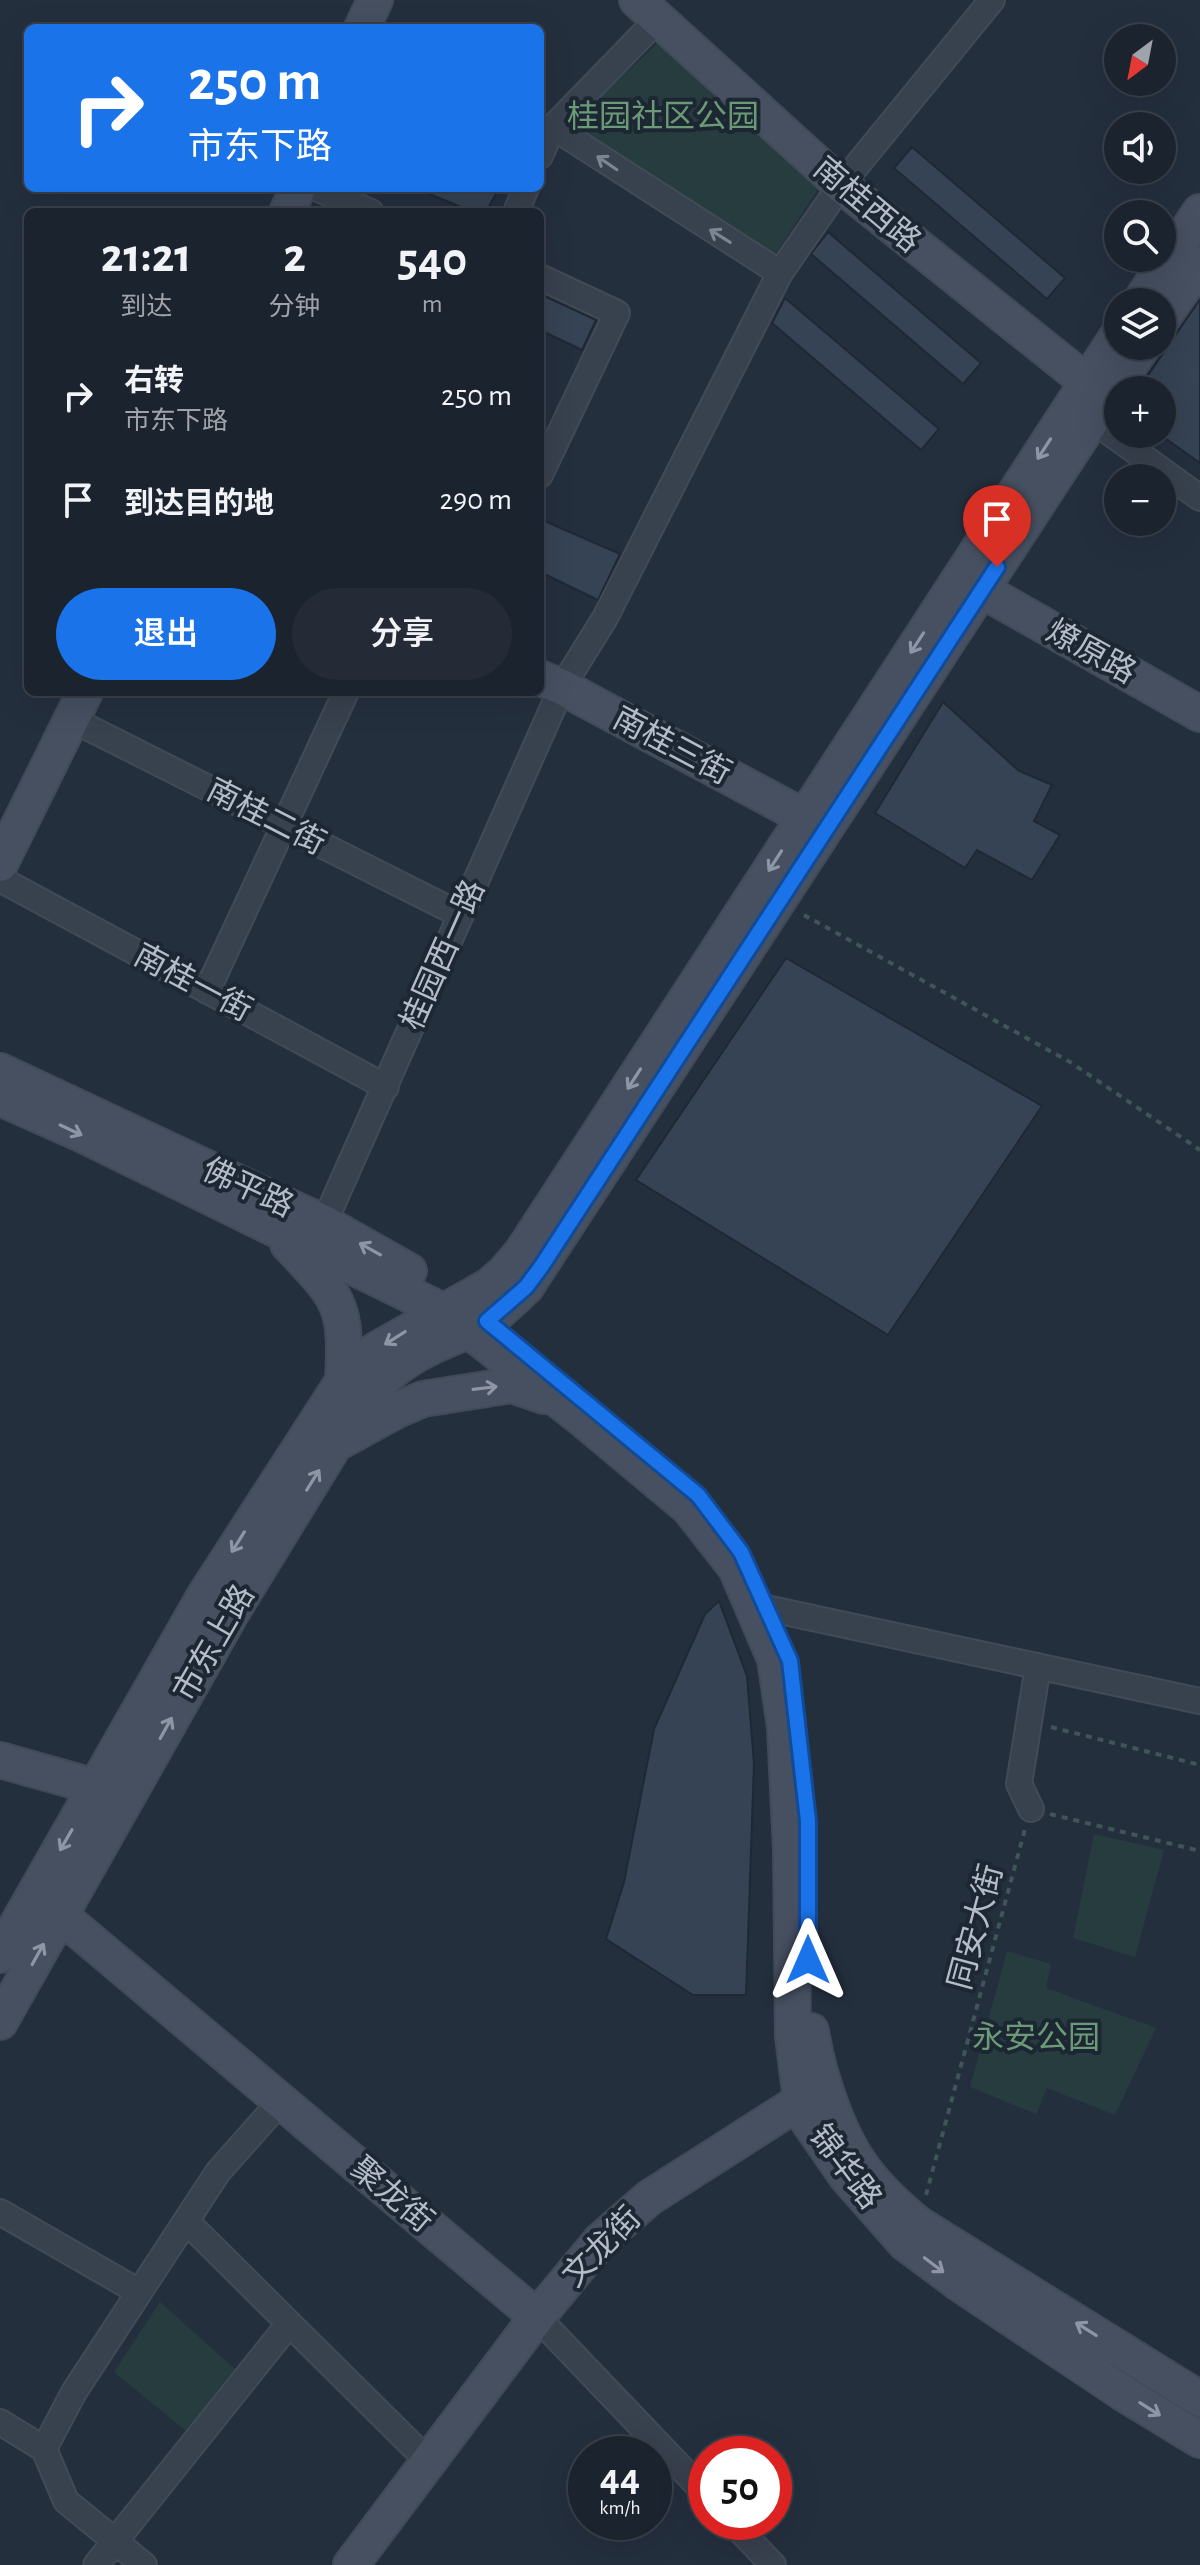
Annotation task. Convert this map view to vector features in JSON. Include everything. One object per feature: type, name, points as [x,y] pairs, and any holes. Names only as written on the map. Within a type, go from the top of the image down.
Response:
[{"type":"main road","points":[[364,24],[375,0]]},
{"type":"main road","name":"南桂西路","points":[[657,6],[841,185],[1095,400]]},
{"type":"main road","points":[[1149,288],[1200,212]]},
{"type":"main road","points":[[1176,302],[1197,276]]},
{"type":"main road","points":[[1095,400],[1109,360]]},
{"type":"main road","points":[[466,1316],[522,1252],[804,817],[970,584],[1095,400],[1131,360]]},
{"type":"main road","points":[[466,1316],[526,1287],[541,1267],[970,584]]},
{"type":"main road","name":"燎原路","points":[[970,584],[1200,714]]},
{"type":"main road","name":"南桂三街","points":[[551,682],[804,817]]},
{"type":"main road","points":[[0,864],[78,706]]},
{"type":"main road","name":"佛平路","points":[[0,1071],[324,1223],[466,1316]]},
{"type":"main road","name":"佛平路","points":[[0,1098],[77,1132],[274,1229],[466,1316]]},
{"type":"main road","points":[[274,1229],[332,1292],[341,1311],[345,1336],[343,1381]]},
{"type":"main road","name":"市东上路","points":[[0,1955],[205,1595],[343,1381],[376,1350],[403,1333],[466,1316]]},
{"type":"main road","name":"市东上路","points":[[0,2022],[232,1612],[335,1444],[345,1422],[369,1390],[466,1316]]},
{"type":"main road","name":"锦华路","points":[[466,1316],[560,1401],[689,1508],[736,1568],[775,1659],[785,1727],[791,1850],[793,2036],[813,2093],[864,2170],[888,2198],[918,2224],[1200,2399]]},
{"type":"main road","name":"锦华路","points":[[466,1316],[698,1495],[741,1552],[790,1661],[808,1821],[809,2015],[815,2055],[808,2121],[846,2176],[905,2243],[997,2309],[1200,2440]]},
{"type":"main road","points":[[335,1444],[423,1399],[467,1390],[512,1385],[560,1401]]},
{"type":"main road","points":[[0,1760],[96,1787]]},
{"type":"main road","name":"聚龙街","points":[[60,1915],[537,2317]]},
{"type":"main road","name":"文龙街","points":[[351,2565],[537,2317],[601,2240],[649,2198],[813,2093]]},
{"type":"street","name":"桂园西一路","points":[[324,1223],[461,915],[551,682],[605,618],[780,273],[841,185],[992,0]]},
{"type":"street","points":[[544,147],[553,127],[657,6]]},
{"type":"street","points":[[553,127],[780,273]]},
{"type":"street","points":[[325,192],[362,208]]},
{"type":"street","points":[[544,279],[617,313],[544,467]]},
{"type":"street","points":[[1095,400],[1200,498]]},
{"type":"street","points":[[207,991],[344,696]]},
{"type":"street","name":"南桂二街","points":[[78,706],[283,826],[461,915]]},
{"type":"street","name":"南桂一街","points":[[0,879],[386,1087]]},
{"type":"street","points":[[766,1608],[1200,1701]]},
{"type":"street","points":[[1031,1809],[1019,1784],[1038,1666]]},
{"type":"street","points":[[44,2449],[74,2392],[218,2172],[281,2101]]},
{"type":"street","points":[[0,2212],[139,2292]]},
{"type":"street","points":[[186,2221],[430,2463]]},
{"type":"street","name":"聚龙街","points":[[537,2317],[688,2475]]},
{"type":"street","points":[[96,2565],[289,2324]]},
{"type":"street","points":[[0,2422],[44,2449],[66,2501],[144,2565]]},
{"type":"street","points":[[749,2540],[773,2565]]},
{"type":"path","points":[[804,915],[1070,1062],[1200,1150]]},
{"type":"path","points":[[1029,1721],[1200,1765]]},
{"type":"path","points":[[1031,1809],[1200,1851]]},
{"type":"path","name":"同安大街","points":[[918,2224],[1031,1809]]},
{"type":"green space","name":"桂园社区公园","points":[[662,39],[818,189],[775,255],[571,125]]},
{"type":"green space","points":[[1094,1834],[1164,1850],[1135,1957],[1073,1938]]},
{"type":"green space","name":"永安公园","points":[[1007,1951],[1051,1964],[1046,1988],[1156,2028],[1115,2115],[1047,2088],[1036,2114],[970,2087]]},
{"type":"green space","points":[[160,2302],[235,2369],[186,2431],[114,2372]]},
{"type":"building","points":[[912,147],[1065,278],[1047,299],[894,168]]},
{"type":"building","points":[[425,192],[497,192],[488,208],[463,208]]},
{"type":"building","points":[[828,232],[981,363],[963,384],[811,254]]},
{"type":"building","points":[[544,296],[596,320],[582,350],[544,332]]},
{"type":"building","points":[[785,298],[939,429],[921,450],[772,323]]},
{"type":"building","points":[[1200,299],[1200,463],[1176,446],[1176,376],[1148,376],[1158,360],[1176,360],[1176,334]]},
{"type":"building","points":[[544,521],[620,554],[598,600],[544,574]]},
{"type":"building","points":[[943,702],[1019,771],[1052,785],[1034,821],[1060,835],[1032,880],[977,850],[965,868],[875,813]]},
{"type":"building","points":[[786,958],[1042,1106],[888,1335],[636,1180]]},
{"type":"building","points":[[719,1601],[747,1676],[754,1764],[746,1995],[693,1995],[606,1939],[624,1882],[654,1729],[705,1614]]},
{"type":"route","points":[[808,1960],[808,1821],[790,1661],[741,1552],[698,1495],[487,1321],[526,1287],[541,1267],[997,567]]}]
